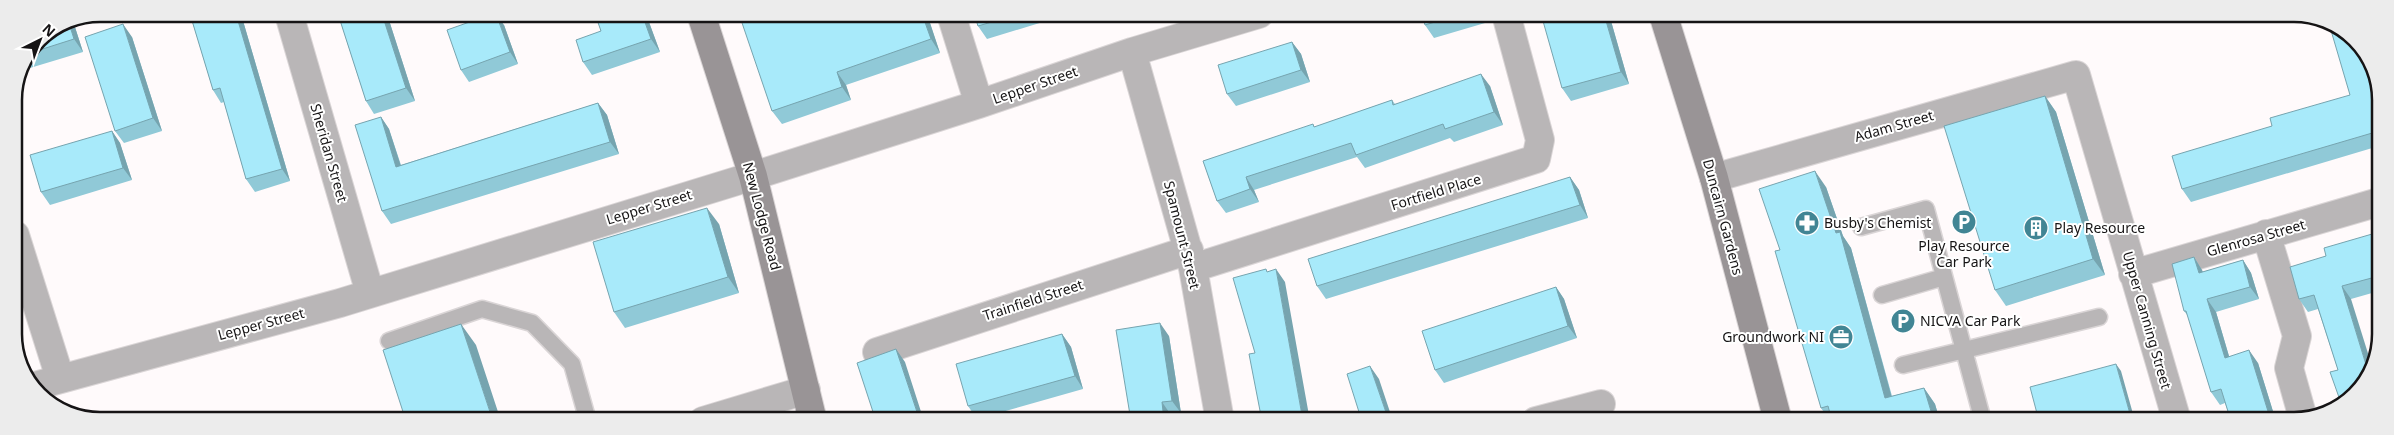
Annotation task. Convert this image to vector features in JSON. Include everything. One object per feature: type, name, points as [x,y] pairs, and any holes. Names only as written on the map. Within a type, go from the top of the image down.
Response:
[{"type":"street","name":"Sheridan Street","points":[[291,22],[370,293]]},
{"type":"street","name":"New Lodge Road","points":[[704,22],[753,176],[811,412]]},
{"type":"street","points":[[953,22],[979,104]]},
{"type":"street","name":"Lepper Street","points":[[47,382],[370,293],[753,176],[979,104],[1132,52],[1232,22]]},
{"type":"street","name":"Fortfield Place","points":[[1191,259],[1536,159],[1540,140],[1508,22]]},
{"type":"street","name":"Duncairn Gardens","points":[[1665,22],[1714,178],[1776,412]]},
{"type":"street","name":"Spamount Street","points":[[1132,52],[1191,259],[1218,412]]},
{"type":"street","name":"Adam Street","points":[[1714,178],[2076,75]]},
{"type":"street","name":"Upper Canning Street","points":[[2076,75],[2174,412]]},
{"type":"street","name":"Glenrosa Street","points":[[2133,274],[2372,204]]},
{"type":"street","points":[[2266,234],[2297,336],[2288,368],[2301,412]]},
{"type":"street","name":"Trainfield Street","points":[[877,352],[1191,259]]},
{"type":"street","points":[[22,267],[47,382]]},
{"type":"street","points":[[733,412],[806,390]]},
{"type":"street","points":[[1581,412],[1601,404]]},
{"type":"lane","points":[[1861,227],[1926,208],[1981,412]]},
{"type":"lane","points":[[1882,295],[1944,277]]},
{"type":"lane","points":[[389,341],[482,309],[532,322],[572,364],[585,412]]},
{"type":"lane","points":[[1903,365],[2099,317]]},
{"type":"building","points":[[192,22],[238,22],[282,169],[246,179],[220,88],[213,90]]},
{"type":"building","points":[[341,22],[385,22],[406,88],[366,101]]},
{"type":"building","points":[[470,22],[499,22],[510,52],[461,70],[447,30]]},
{"type":"building","points":[[598,22],[645,22],[651,39],[583,62],[576,40],[601,31]]},
{"type":"building","points":[[742,22],[925,22],[931,39],[837,72],[842,87],[772,111]]},
{"type":"building","points":[[977,22],[992,22],[978,26]]},
{"type":"building","points":[[1424,22],[1435,22],[1425,25]]},
{"type":"building","points":[[1543,22],[1606,22],[1621,72],[1562,88]]},
{"type":"building","points":[[123,24],[153,118],[115,131],[85,37]]},
{"type":"building","points":[[71,28],[74,39],[42,49],[57,36]]},
{"type":"building","points":[[2332,33],[2349,45],[2366,71],[2372,100],[2372,133],[2182,189],[2172,156],[2272,126],[2270,118],[2350,95]]},
{"type":"building","points":[[1292,42],[1301,70],[1227,94],[1218,65]]},
{"type":"building","points":[[1481,74],[1494,112],[1445,129],[1443,124],[1356,155],[1351,143],[1246,177],[1250,189],[1217,201],[1203,161],[1313,124],[1314,127],[1392,100],[1393,105]]},
{"type":"building","name":"Play Resource","points":[[2045,96],[2093,259],[1995,290],[1944,126]]},
{"type":"building","points":[[598,103],[610,142],[382,211],[355,125],[381,117],[396,167]]},
{"type":"building","points":[[112,131],[123,168],[41,192],[30,155]]},
{"type":"building","points":[[1815,171],[1836,233],[1840,232],[1885,398],[1924,388],[1931,412],[1830,412],[1828,406],[1821,408],[1775,251],[1780,250],[1759,189]]},
{"type":"building","points":[[1570,177],[1580,205],[1317,286],[1308,259]]},
{"type":"building","points":[[707,208],[728,277],[614,312],[593,242]]},
{"type":"building","points":[[2372,234],[2372,278],[2342,286],[2366,363],[2355,382],[2339,397],[2330,372],[2338,370],[2314,295],[2299,299],[2290,267],[2326,256],[2324,248]]},
{"type":"building","points":[[2194,257],[2199,273],[2243,260],[2250,287],[2207,299],[2225,358],[2249,350],[2268,412],[2228,412],[2221,389],[2211,392],[2186,311],[2184,311],[2172,264]]},
{"type":"building","points":[[1266,269],[1267,272],[1276,269],[1301,412],[1260,412],[1249,354],[1255,353],[1233,278]]},
{"type":"building","points":[[1556,287],[1568,326],[1435,370],[1422,331]]},
{"type":"building","points":[[1160,323],[1172,401],[1162,402],[1163,412],[1130,412],[1116,330]]},
{"type":"building","points":[[461,324],[490,412],[403,412],[383,350]]},
{"type":"building","points":[[1062,334],[1075,376],[968,406],[956,364]]},
{"type":"building","points":[[896,349],[917,412],[873,412],[857,363]]},
{"type":"building","points":[[2116,364],[2129,412],[2037,412],[2030,387]]},
{"type":"building","points":[[1370,366],[1386,412],[1359,412],[1347,374]]},
{"type":"place","name":"Play Resource Car Park","points":[[1964,222]]},
{"type":"place","name":"Busby's Chemist","points":[[1807,223]]},
{"type":"place","name":"Play Resource","points":[[2036,228]]},
{"type":"place","name":"NICVA Car Park","points":[[1903,321]]},
{"type":"place","name":"Groundwork NI","points":[[1841,337]]}]
